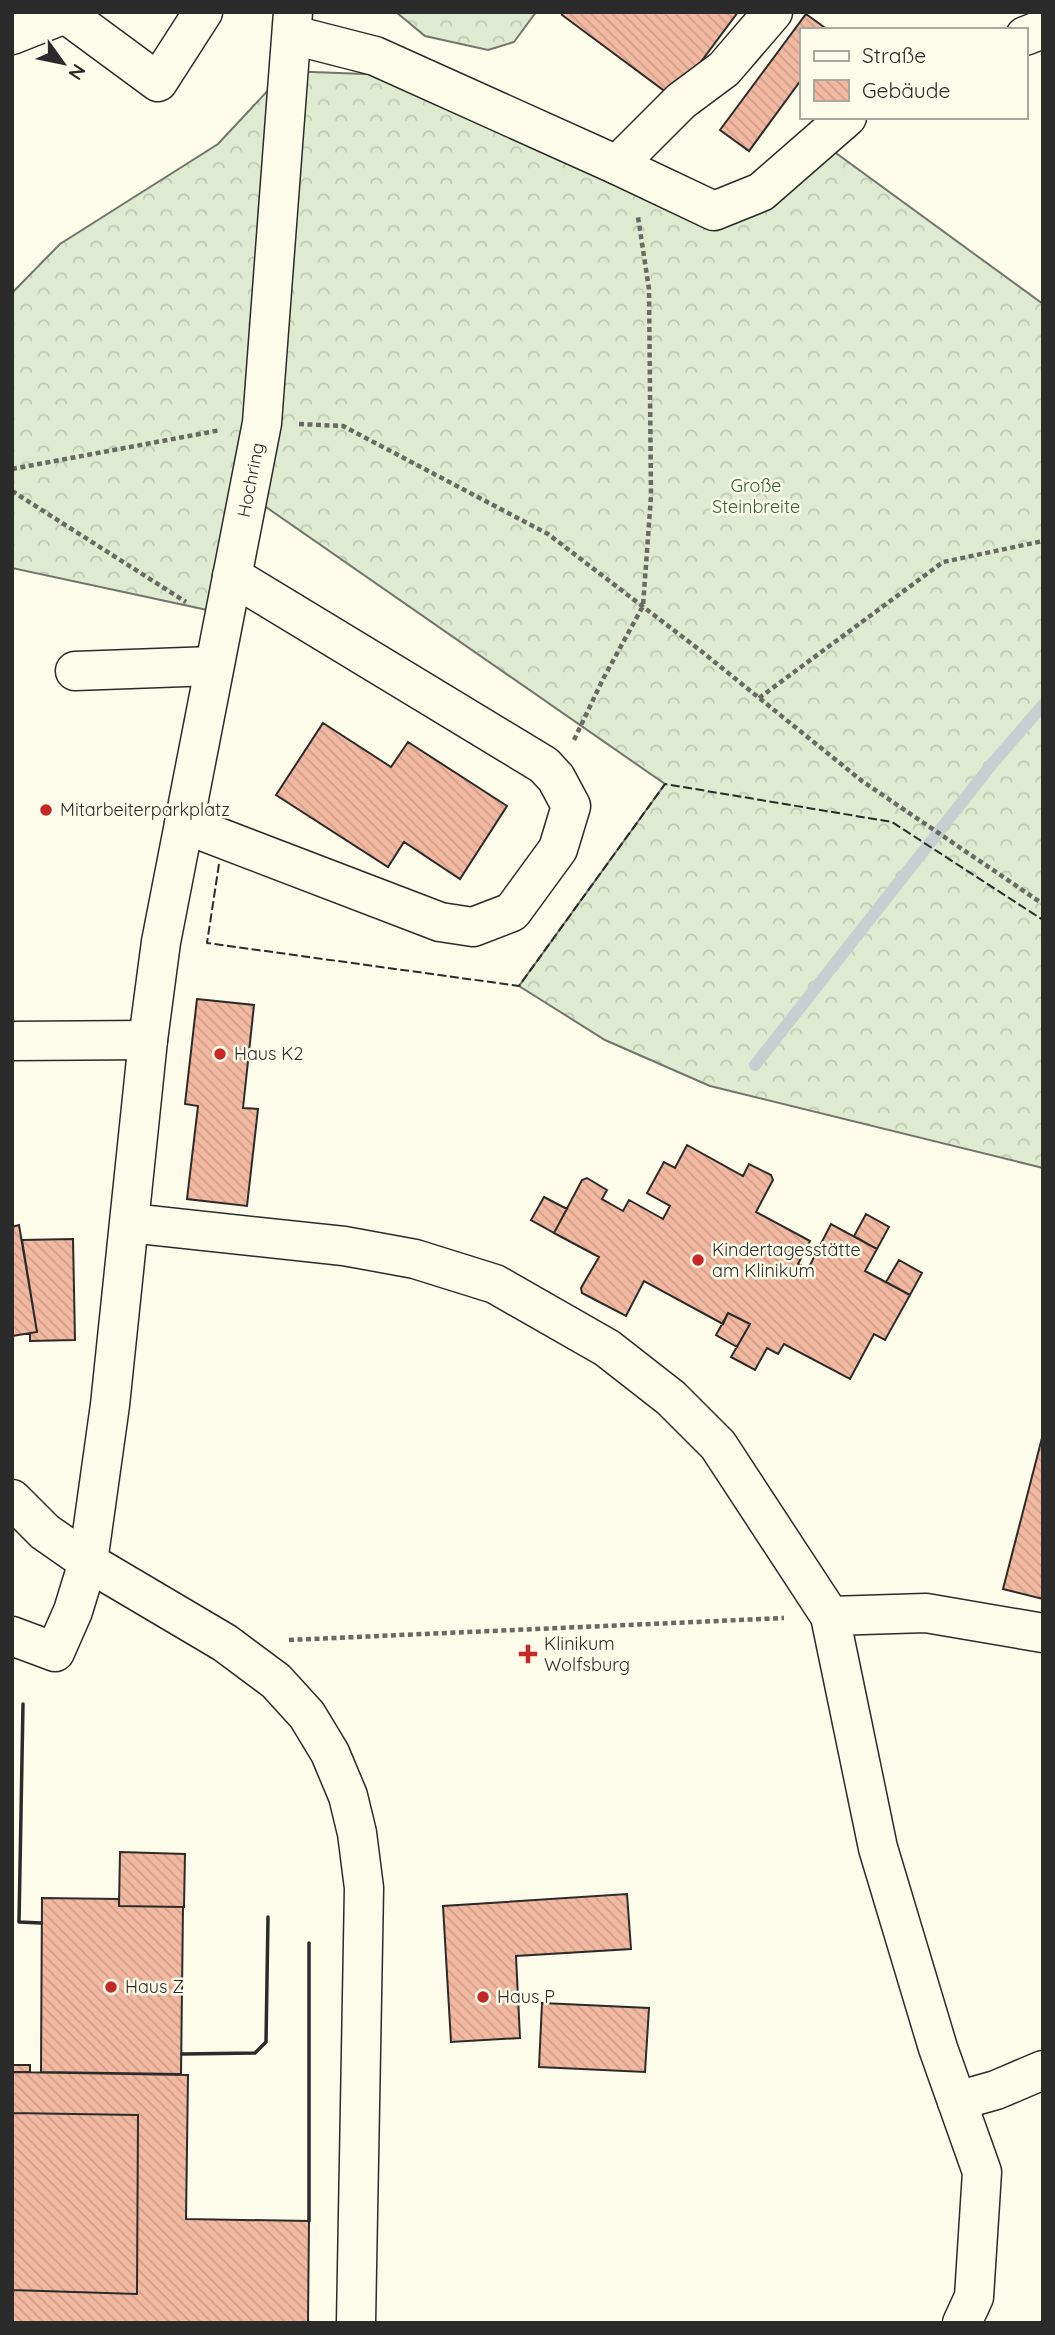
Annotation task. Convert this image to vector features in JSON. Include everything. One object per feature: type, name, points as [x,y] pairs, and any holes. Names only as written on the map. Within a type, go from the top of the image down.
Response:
[{"type":"street","points":[[12,35],[64,13],[158,82],[203,12]]},
{"type":"street","points":[[624,168],[681,101],[724,69],[773,12]]},
{"type":"street","points":[[293,24],[374,56],[714,211],[761,192],[845,119]]},
{"type":"street","name":"Hochring","points":[[12,1636],[55,1651],[73,1611],[88,1562],[110,1405],[148,1040],[161,942],[262,423],[293,24]]},
{"type":"street","points":[[184,824],[440,922],[473,927],[512,912],[558,849],[571,806],[556,778],[544,765],[232,576]]},
{"type":"street","points":[[75,671],[213,666]]},
{"type":"street","points":[[12,1041],[148,1040]]},
{"type":"street","points":[[130,1223],[344,1246],[415,1259],[495,1284],[607,1348],[681,1408],[718,1445],[830,1616],[878,1848],[938,2048],[982,2172],[974,2297],[962,2323]]},
{"type":"street","points":[[12,1499],[45,1532],[88,1562],[225,1643],[275,1681],[307,1715],[330,1753],[348,1796],[357,1833],[364,1888],[356,2323]]},
{"type":"street","points":[[830,1616],[926,1613],[1043,1633]]},
{"type":"street","points":[[957,2101],[996,2090],[1043,2070]]},
{"type":"path","points":[[556,778],[603,679],[643,606],[651,496],[649,289],[624,168]]},
{"type":"path","points":[[12,469],[262,423],[342,426],[548,534],[643,606],[862,781],[1043,904]]},
{"type":"path","points":[[12,491],[221,625]]},
{"type":"path","points":[[759,698],[943,562],[1043,541]]},
{"type":"path","points":[[225,1643],[830,1616]]},
{"type":"green space","points":[[396,12],[536,12],[514,42],[488,50],[425,36]]},
{"type":"green space","name":"Große Steinbreite","points":[[286,71],[417,76],[713,212],[818,140],[1043,304],[1043,1168],[710,1086],[605,1040],[519,986],[665,784],[240,489],[212,611],[12,568],[12,293],[60,244],[218,144]]},
{"type":"building","points":[[563,12],[738,12],[674,98],[562,15]]},
{"type":"building","points":[[806,14],[825,28],[800,28],[800,81],[749,151],[720,130]]},
{"type":"building","points":[[323,723],[391,767],[408,742],[507,806],[460,879],[404,842],[388,867],[276,795]]},
{"type":"building","name":"Haus K2","points":[[197,999],[254,1005],[243,1108],[258,1109],[247,1206],[187,1199],[198,1106],[185,1104]]},
{"type":"building","name":"Kindertagesstätte am Klinikum","points":[[687,1145],[743,1176],[749,1164],[771,1175],[773,1180],[756,1212],[810,1241],[798,1264],[808,1269],[831,1224],[877,1249],[865,1271],[910,1295],[885,1340],[874,1334],[850,1379],[784,1344],[778,1354],[767,1348],[755,1370],[731,1357],[750,1324],[728,1313],[723,1324],[644,1281],[626,1316],[582,1293],[581,1288],[599,1257],[554,1233],[582,1180],[587,1178],[607,1190],[602,1199],[623,1211],[629,1200],[663,1219],[670,1206],[647,1193],[664,1162],[675,1168]]},
{"type":"building","points":[[544,1197],[567,1209],[554,1233],[531,1220]]},
{"type":"building","points":[[866,1214],[889,1227],[877,1249],[854,1236]]},
{"type":"building","points":[[19,1225],[37,1332],[12,1336],[12,1227]]},
{"type":"building","points":[[73,1239],[75,1340],[30,1341],[30,1333],[37,1332],[22,1240]]},
{"type":"building","points":[[899,1260],[922,1273],[910,1295],[886,1282]]},
{"type":"building","points":[[728,1313],[750,1324],[737,1347],[716,1335]]},
{"type":"building","points":[[1043,1434],[1043,1599],[1003,1589]]},
{"type":"building","points":[[120,1852],[185,1854],[184,1907],[119,1906]]},
{"type":"building","name":"Haus P","points":[[627,1894],[631,1949],[516,1956],[520,2038],[451,2042],[443,1906]]},
{"type":"building","name":"Haus Z","points":[[42,1898],[119,1899],[119,1906],[183,1907],[181,2074],[41,2072]]},
{"type":"building","points":[[542,2003],[649,2008],[645,2072],[539,2067]]},
{"type":"building","points":[[12,2065],[30,2065],[30,2072],[12,2072]]},
{"type":"building","points":[[12,2072],[188,2075],[186,2219],[309,2221],[308,2323],[12,2323],[12,2290],[137,2294],[138,2115],[12,2113]]},
{"type":"building","points":[[12,2113],[138,2115],[137,2294],[12,2290]]},
{"type":"waterway","points":[[755,1065],[992,764],[1043,705]]},
{"type":"fence","points":[[219,864],[207,943],[519,986],[665,784],[892,822],[1043,920]]},
{"type":"wall","points":[[23,1704],[19,1922],[41,1923]]},
{"type":"wall","points":[[182,2054],[255,2053],[266,2042],[268,1917]]},
{"type":"wall","points":[[309,1943],[309,2221]]},
{"type":"place","name":"Mitarbeiterparkplatz","points":[[46,810]]},
{"type":"place","name":"Haus K2","points":[[220,1054]]},
{"type":"place","name":"Kindertagesstätte am Klinikum","points":[[698,1260]]},
{"type":"place","name":"Klinikum Wolfsburg","points":[[528,1654]]},
{"type":"place","name":"Haus Z","points":[[111,1987]]},
{"type":"place","name":"Haus P","points":[[483,1997]]}]
